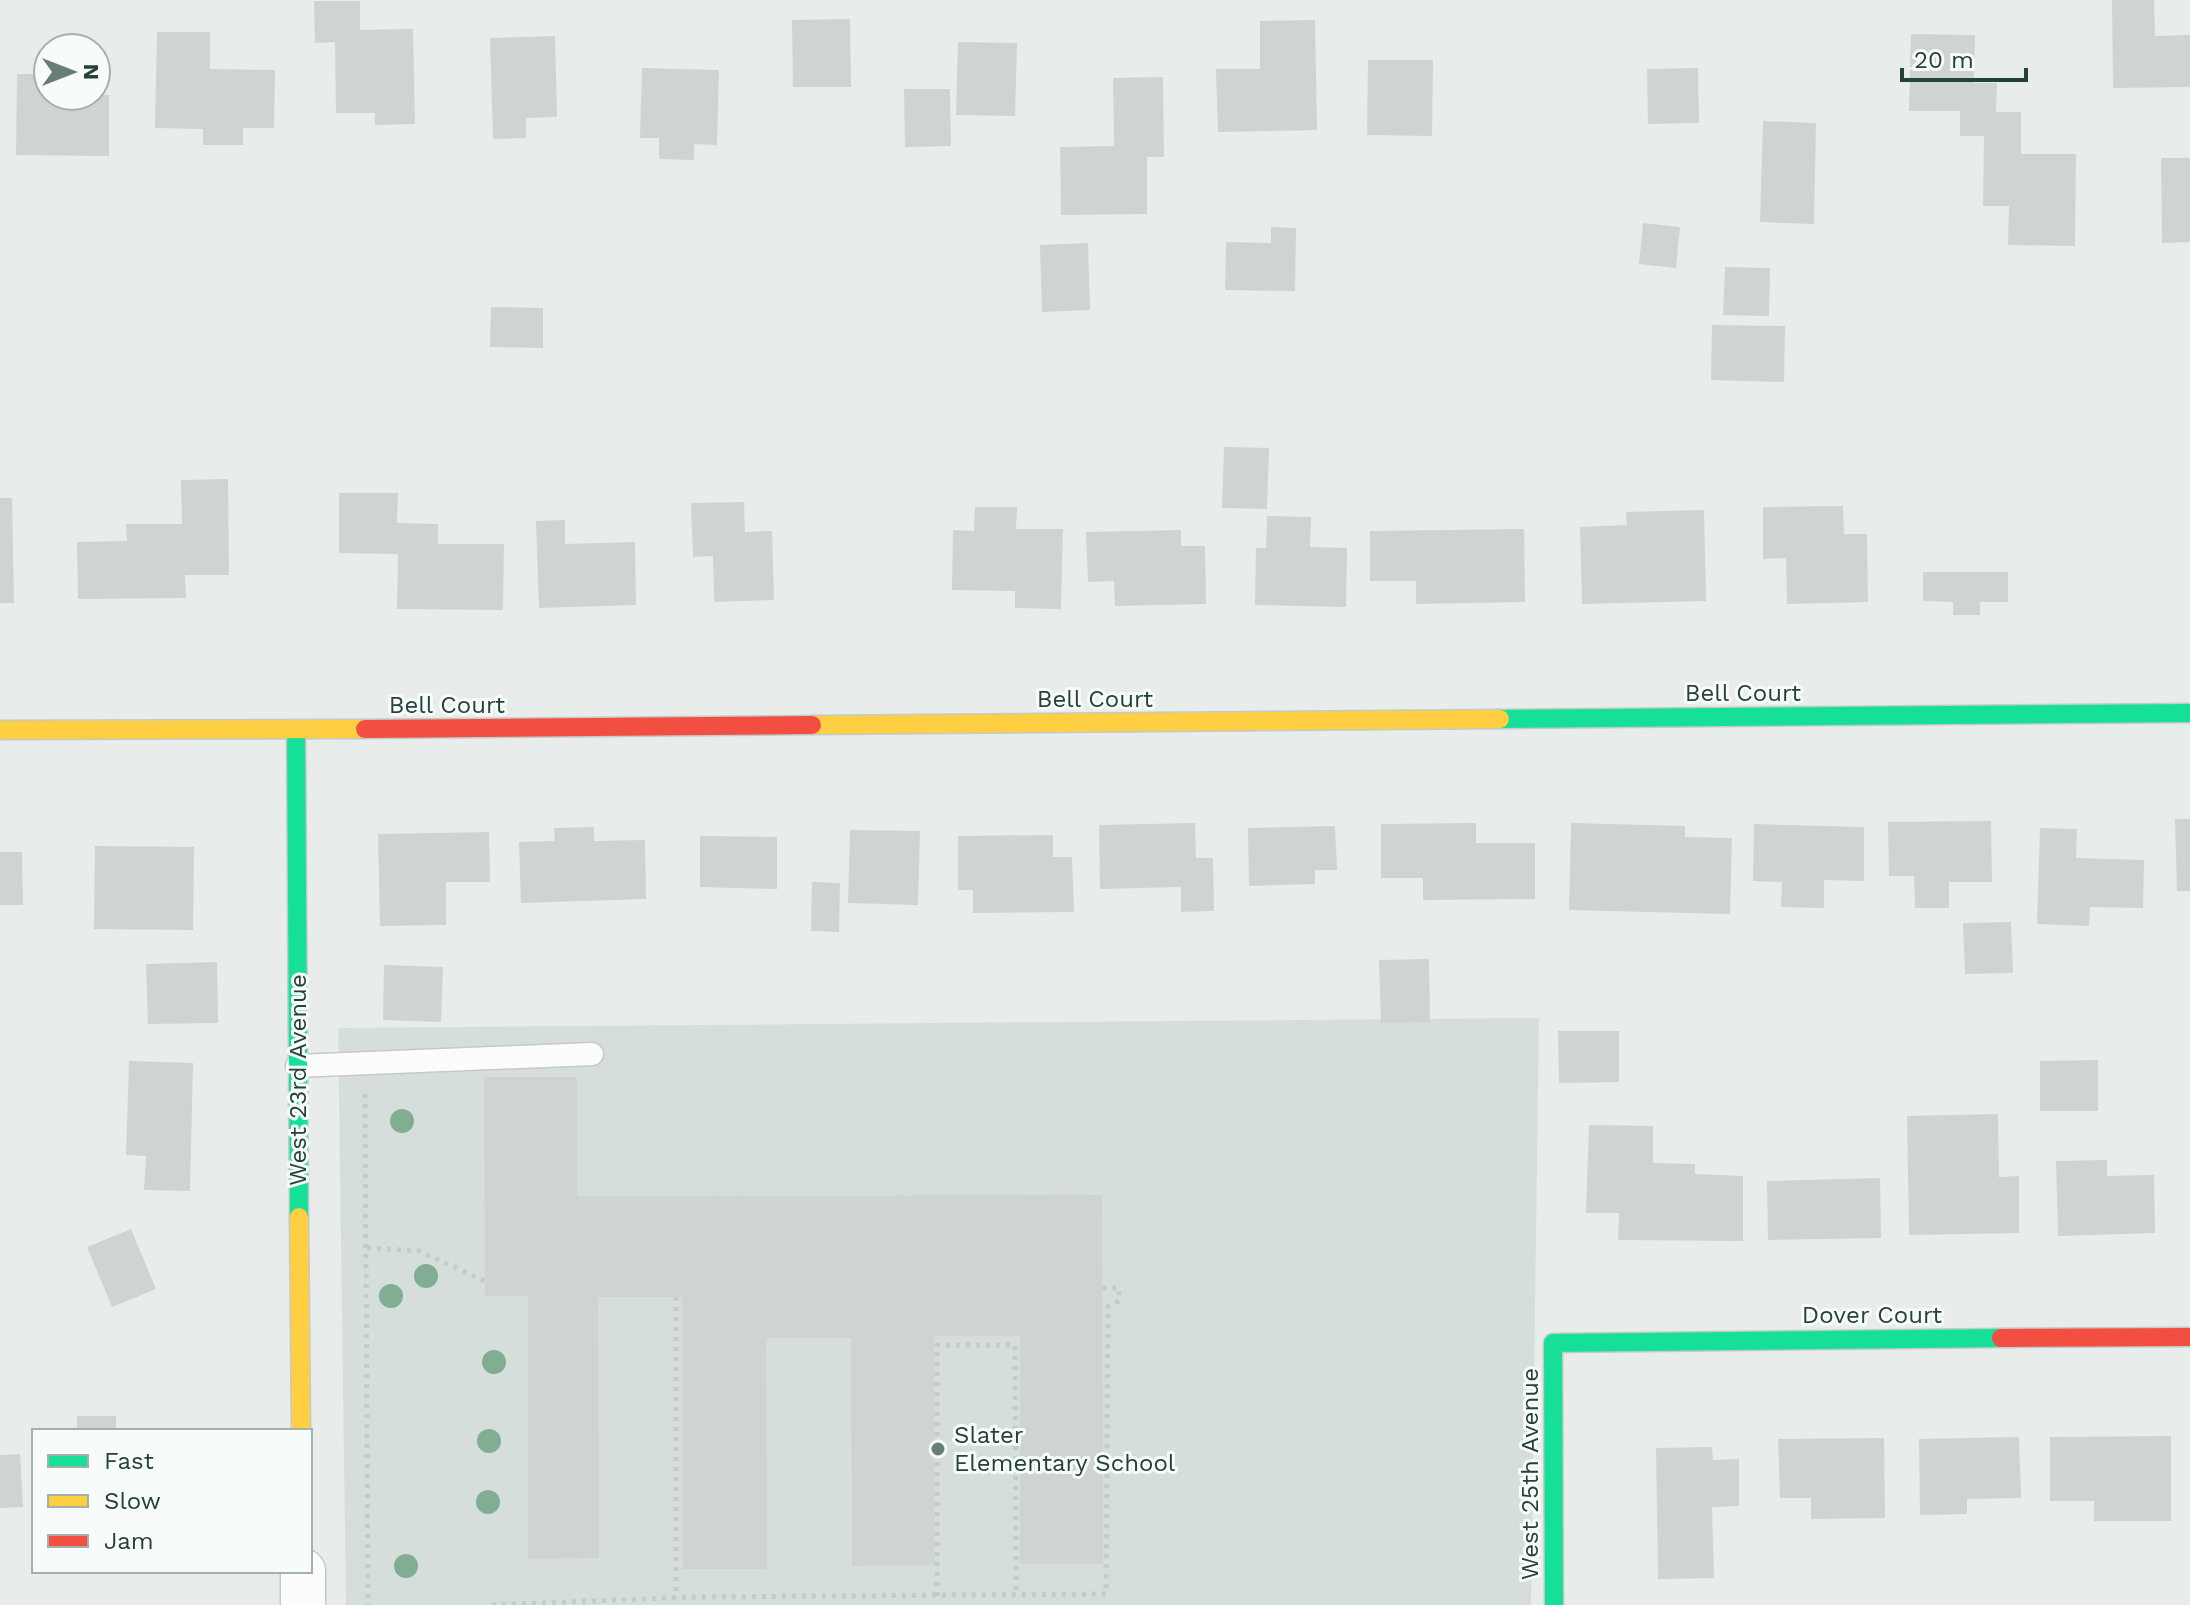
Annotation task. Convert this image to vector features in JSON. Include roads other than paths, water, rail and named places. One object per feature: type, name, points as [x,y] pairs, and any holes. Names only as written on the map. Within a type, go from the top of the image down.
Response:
[{"type":"street","name":"Bell Court","points":[[0,730],[2190,713]]},
{"type":"street","name":"West 23rd Avenue","points":[[296,730],[301,1429]]},
{"type":"street","name":"Dover Court","points":[[1553,1343],[2190,1337]]},
{"type":"street","name":"West 25th Avenue","points":[[1553,1343],[1554,1605]]},
{"type":"street","points":[[303,1573],[303,1605]]},
{"type":"lane","points":[[297,1066],[592,1054]]},
{"type":"place","name":"Slater Elementary School","points":[[938,1449]]}]
